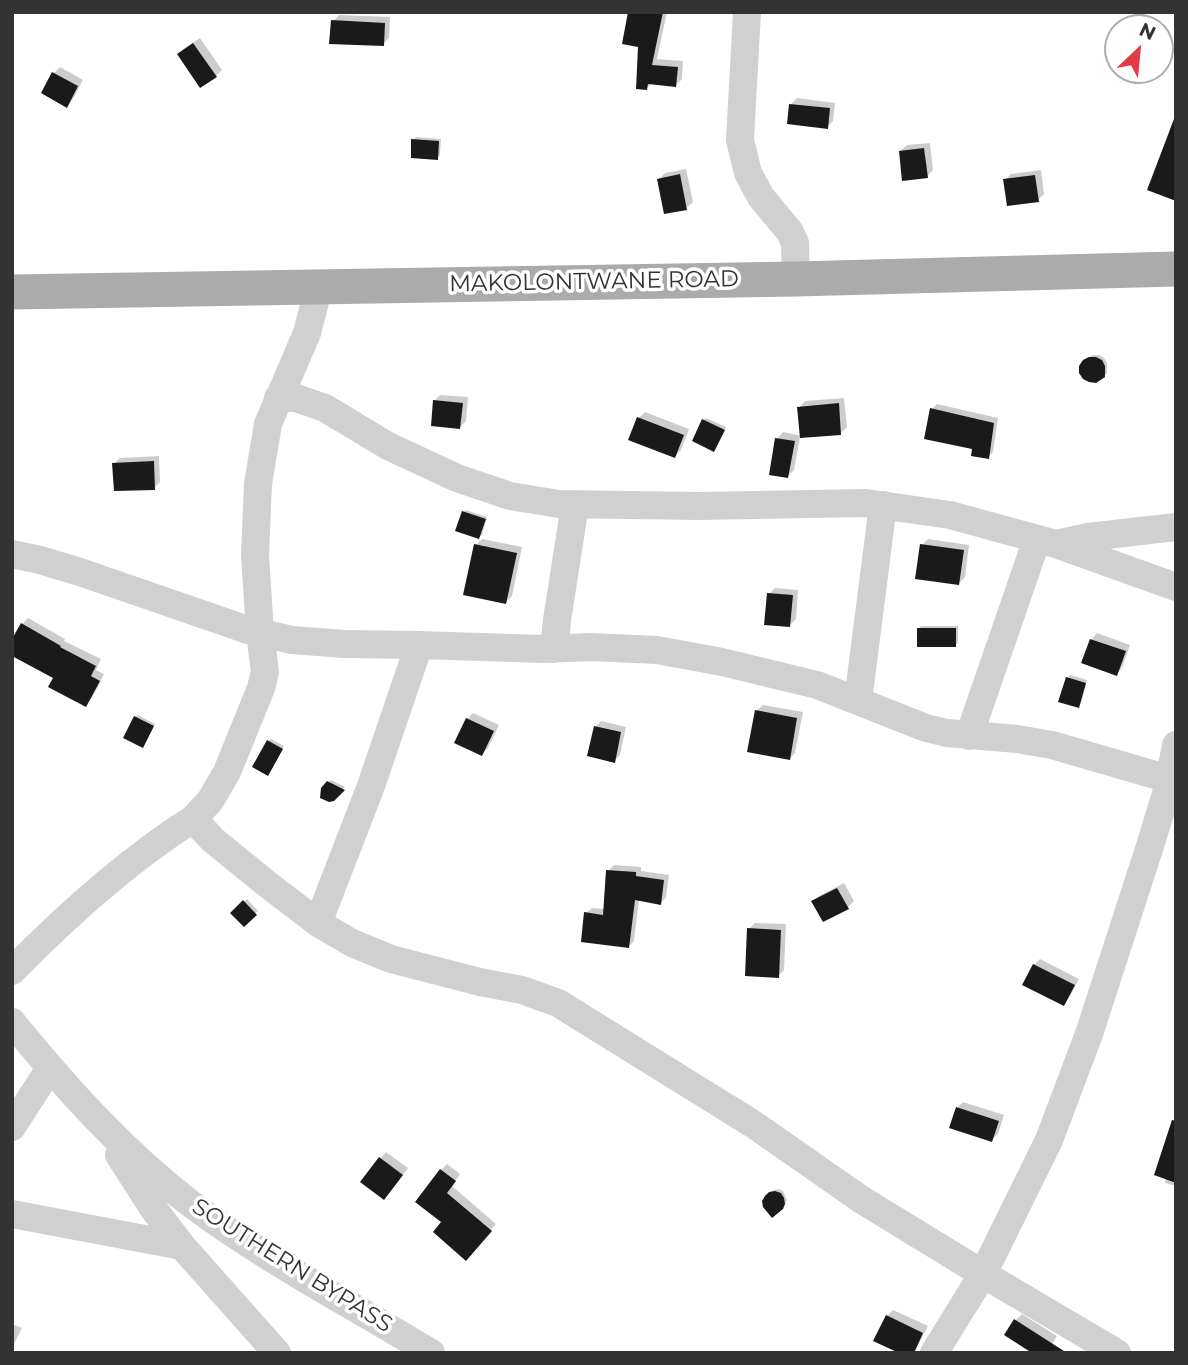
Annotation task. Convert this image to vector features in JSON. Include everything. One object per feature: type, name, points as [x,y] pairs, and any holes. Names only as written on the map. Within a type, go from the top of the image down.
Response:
[{"type":"main road","name":"MAKOLONTWANE ROAD","points":[[12,292],[796,279],[1176,269]]},
{"type":"street","points":[[747,12],[740,140],[747,173],[795,243],[796,279]]},
{"type":"street","points":[[12,971],[73,912],[168,834],[193,819],[210,801],[227,772],[265,672],[255,555],[258,484],[268,424],[307,333],[319,286]]},
{"type":"street","points":[[278,398],[296,398],[325,408],[388,446],[457,478],[510,496],[559,505],[883,505],[950,515],[1046,541],[1176,587]]},
{"type":"street","points":[[554,649],[575,505]]},
{"type":"street","points":[[858,701],[883,505]]},
{"type":"street","points":[[1046,541],[1176,527]]},
{"type":"street","points":[[969,736],[1046,541]]},
{"type":"street","points":[[12,554],[80,572],[260,633],[292,640],[344,644],[657,650],[817,685],[926,728],[969,736],[1052,745],[1169,779]]},
{"type":"street","points":[[318,923],[371,786],[418,645]]},
{"type":"street","points":[[934,1353],[983,1274],[1049,1140],[1089,1034],[1130,909],[1169,779],[1176,745]]},
{"type":"street","points":[[193,819],[213,840],[318,923],[352,943],[391,960],[522,990],[558,1003],[753,1124],[862,1200],[1117,1353]]},
{"type":"street","name":"SOUTHERN BYPASS","points":[[12,1022],[99,1122],[180,1195],[242,1240],[431,1353]]},
{"type":"street","points":[[12,1128],[50,1068]]},
{"type":"street","points":[[99,1122],[153,1208],[182,1246],[277,1353]]},
{"type":"street","points":[[12,1214],[182,1246]]},
{"type":"building","points":[[628,12],[663,12],[652,65],[678,67],[676,87],[648,84],[647,90],[636,89],[638,47],[622,44]]},
{"type":"building","points":[[331,20],[385,23],[384,46],[329,44]]},
{"type":"building","points":[[193,43],[217,77],[200,88],[177,54]]},
{"type":"building","points":[[52,72],[78,86],[67,108],[41,93]]},
{"type":"building","points":[[789,104],[830,108],[828,129],[787,124]]},
{"type":"building","points":[[1176,119],[1176,201],[1147,190]]},
{"type":"building","points":[[411,139],[439,141],[438,160],[411,158]]},
{"type":"building","points":[[924,148],[928,178],[902,181],[899,151]]},
{"type":"building","points":[[680,174],[687,210],[664,214],[657,179]]},
{"type":"building","points":[[1035,175],[1039,202],[1007,206],[1003,179]]},
{"type":"building","points":[[1089,357],[1102,360],[1105,366],[1105,377],[1096,383],[1083,379],[1079,373],[1079,366]]},
{"type":"building","points":[[433,400],[463,403],[460,429],[431,426]]},
{"type":"building","points":[[839,403],[841,435],[800,438],[797,407]]},
{"type":"building","points":[[930,408],[994,423],[989,459],[971,456],[972,449],[924,439]]},
{"type":"building","points":[[637,417],[684,435],[675,458],[628,440]]},
{"type":"building","points":[[702,419],[725,430],[714,452],[692,441]]},
{"type":"building","points":[[775,438],[795,441],[788,478],[769,475]]},
{"type":"building","points":[[154,461],[155,490],[114,491],[112,463]]},
{"type":"building","points":[[462,511],[486,519],[479,539],[455,531]]},
{"type":"building","points":[[474,544],[517,553],[506,604],[463,595]]},
{"type":"building","points":[[920,544],[964,550],[959,585],[915,579]]},
{"type":"building","points":[[767,593],[793,595],[790,627],[764,625]]},
{"type":"building","points":[[21,623],[96,666],[91,676],[100,681],[86,707],[48,687],[53,678],[12,656],[12,639]]},
{"type":"building","points":[[917,628],[956,628],[956,647],[917,647]]},
{"type":"building","points":[[1090,639],[1126,651],[1117,676],[1081,663]]},
{"type":"building","points":[[1066,677],[1086,683],[1079,708],[1058,702]]},
{"type":"building","points":[[755,710],[797,718],[790,760],[747,752]]},
{"type":"building","points":[[134,716],[154,726],[143,748],[123,738]]},
{"type":"building","points":[[466,718],[494,731],[482,756],[454,743]]},
{"type":"building","points":[[594,726],[621,732],[615,763],[587,756]]},
{"type":"building","points":[[267,740],[283,749],[268,776],[252,767]]},
{"type":"building","points":[[327,781],[345,790],[334,801],[320,798],[321,788]]},
{"type":"building","points":[[606,870],[636,872],[636,876],[664,880],[661,905],[635,900],[629,948],[581,942],[584,912],[603,915]]},
{"type":"building","points":[[837,888],[849,909],[823,922],[811,901]]},
{"type":"building","points":[[243,900],[257,915],[244,927],[230,913]]},
{"type":"building","points":[[747,928],[781,930],[779,978],[745,976]]},
{"type":"building","points":[[1033,964],[1075,985],[1064,1006],[1022,985]]},
{"type":"building","points":[[956,1107],[999,1121],[992,1142],[949,1128]]},
{"type":"building","points":[[1172,1120],[1176,1121],[1176,1183],[1154,1175]]},
{"type":"building","points":[[379,1157],[403,1175],[384,1200],[360,1182]]},
{"type":"building","points":[[440,1169],[456,1181],[447,1193],[492,1231],[466,1261],[433,1232],[441,1222],[415,1202]]},
{"type":"building","points":[[769,1192],[781,1193],[785,1204],[772,1218],[763,1207],[762,1201]]},
{"type":"building","points":[[886,1315],[923,1333],[914,1353],[899,1353],[873,1341]]},
{"type":"building","points":[[1014,1319],[1067,1353],[1032,1353],[1004,1335]]}]
